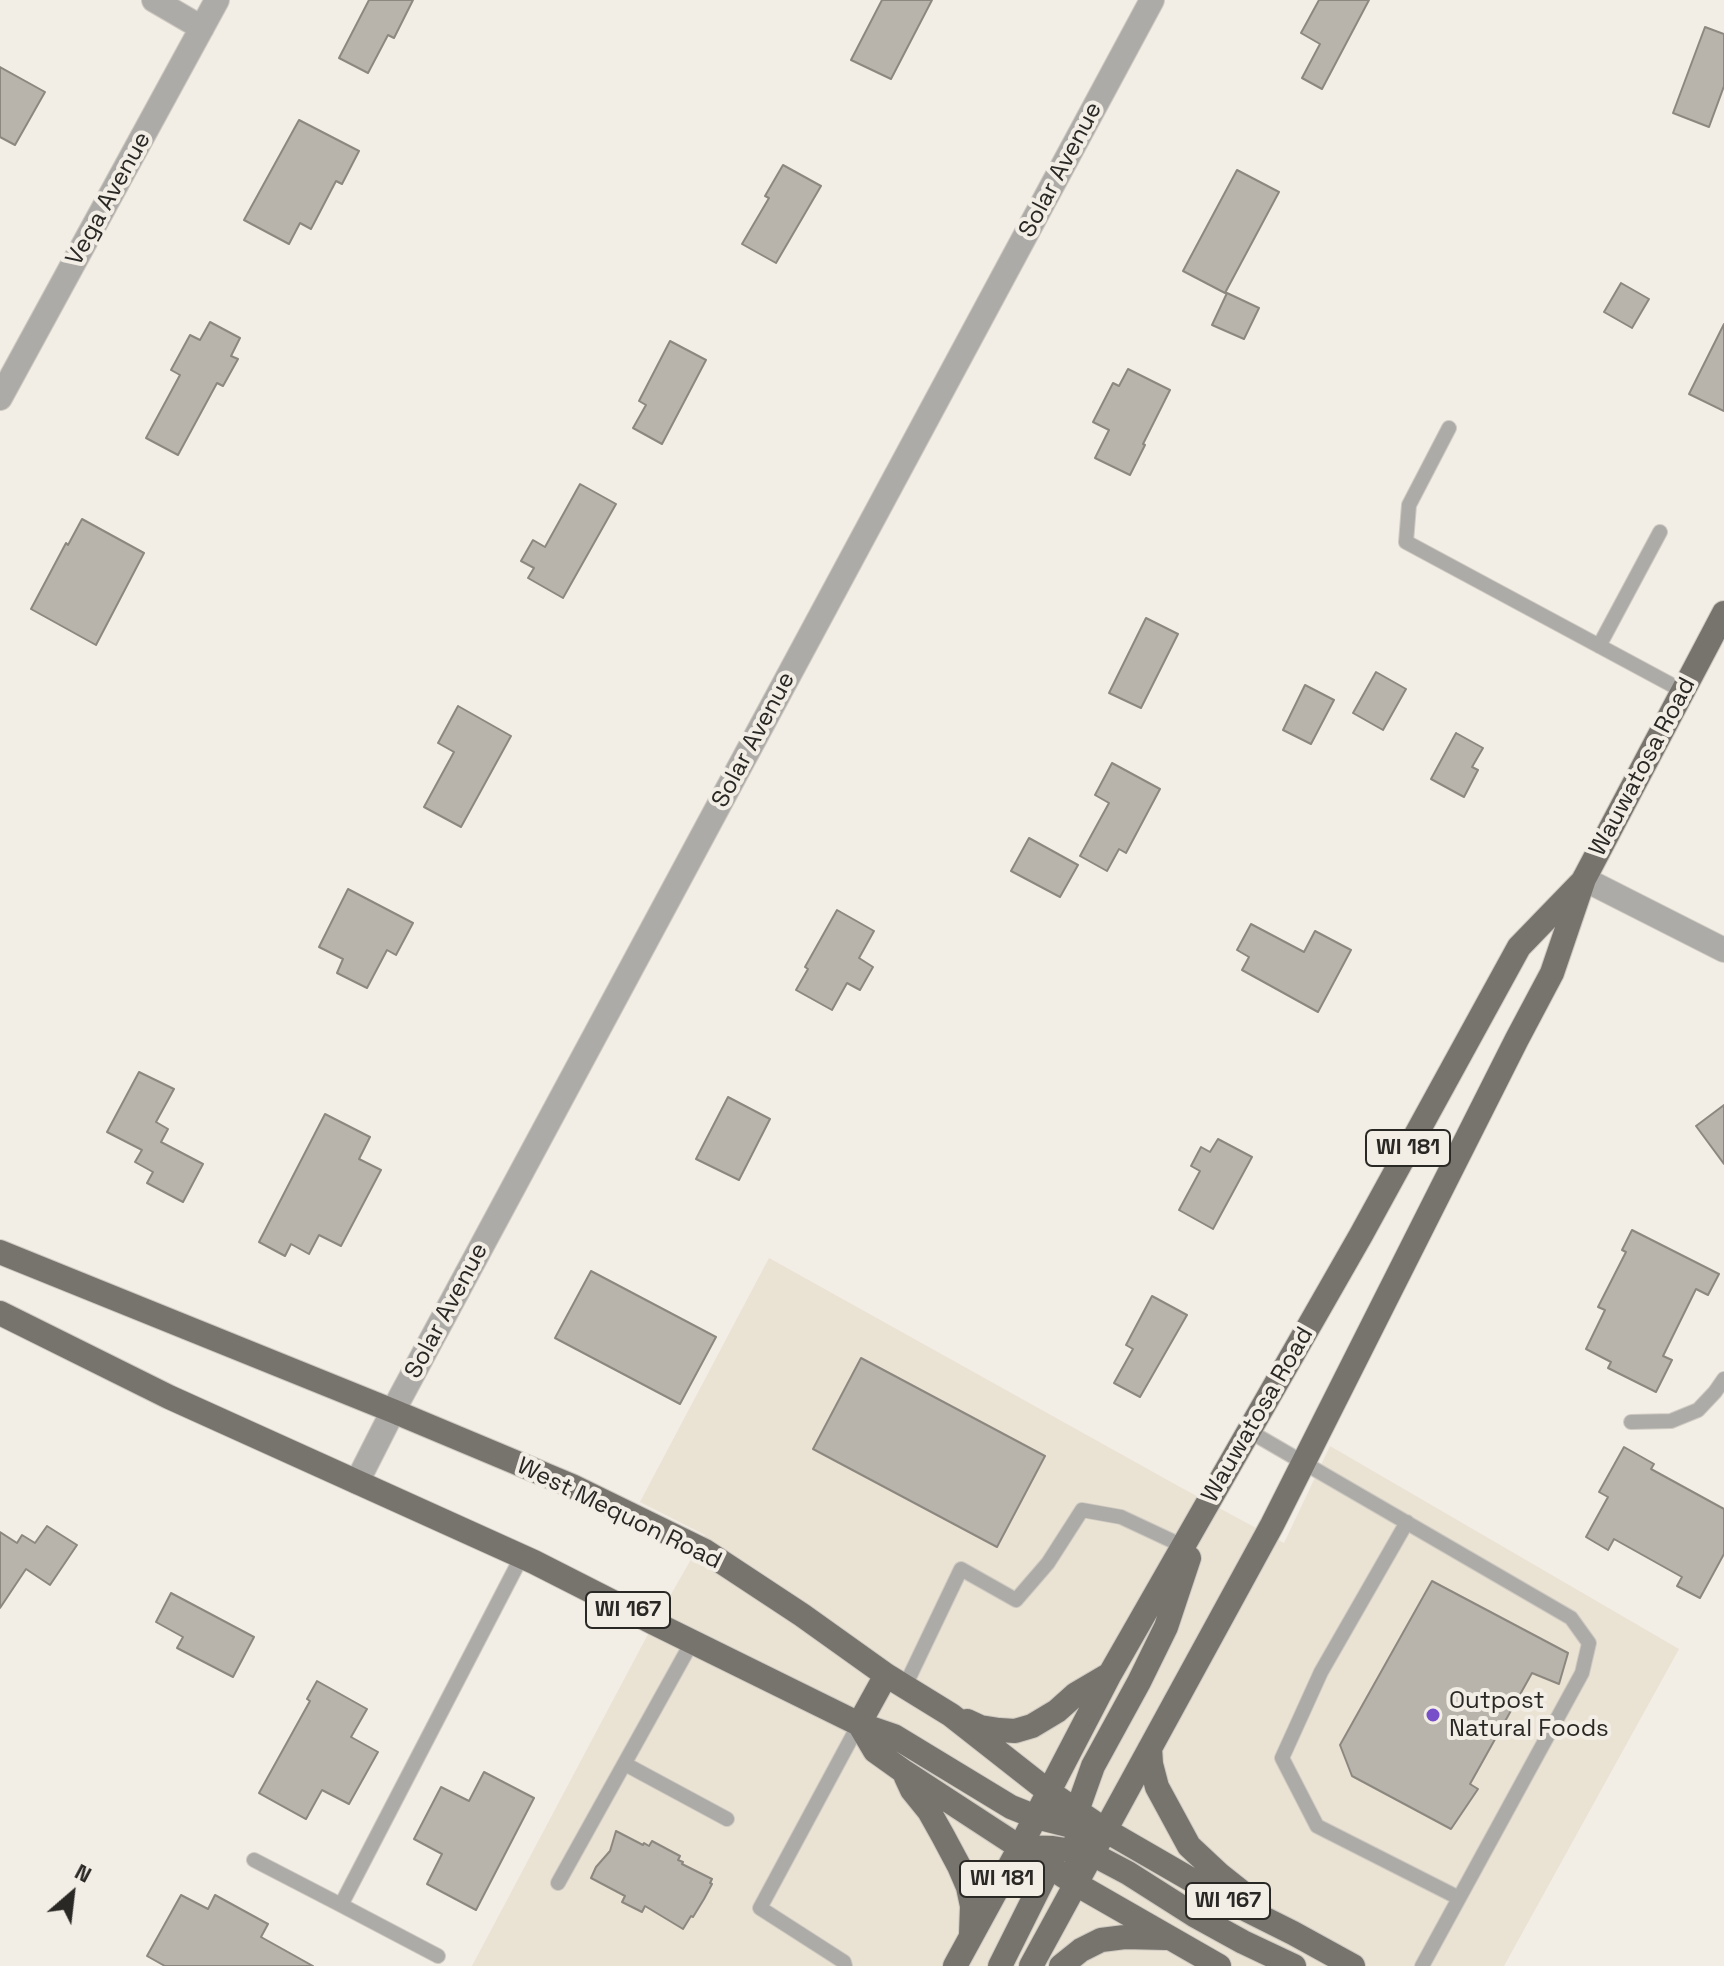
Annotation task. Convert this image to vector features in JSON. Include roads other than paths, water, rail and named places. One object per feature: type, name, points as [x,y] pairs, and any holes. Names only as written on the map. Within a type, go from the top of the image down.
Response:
[{"type":"main road","name":"Wauwatosa Road","points":[[1031,1966],[1076,1884],[1068,1855],[1105,1830],[1272,1525],[1552,973],[1584,879],[1724,613]]},
{"type":"main road","name":"Wauwatosa Road","points":[[955,1966],[1020,1847],[1061,1819],[1049,1792],[1110,1674],[1361,1235],[1519,947],[1584,879]]},
{"type":"main road","name":"West Mequon Road","points":[[0,1252],[572,1486],[705,1551],[951,1715],[1049,1792],[1061,1819]]},
{"type":"main road","name":"WI 167","points":[[0,1313],[169,1397],[522,1556],[859,1724],[875,1751],[903,1771],[1020,1847],[1068,1855],[1076,1884],[1219,1966]]},
{"type":"main road","points":[[1000,1966],[1030,1910],[1068,1855],[1061,1819],[1139,1682],[1166,1627],[1208,1503]]},
{"type":"main road","points":[[951,1715],[980,1727],[1015,1731],[1049,1716],[1076,1694],[1110,1674]]},
{"type":"main road","points":[[896,1680],[859,1724],[894,1736],[1011,1807],[1105,1830]]},
{"type":"main road","points":[[1150,1748],[1157,1787],[1189,1846],[1293,1933]]},
{"type":"main road","points":[[903,1771],[912,1790],[929,1811],[968,1887],[972,1906],[971,1937]]},
{"type":"main road","name":"WI 167","points":[[1105,1830],[1221,1897],[1353,1966]]},
{"type":"main road","points":[[1068,1855],[1128,1873],[1231,1936],[1294,1966]]},
{"type":"main road","points":[[1061,1966],[1081,1950],[1101,1940],[1125,1937],[1171,1939]]},
{"type":"street","points":[[154,0],[202,28]]},
{"type":"street","name":"Vega Avenue","points":[[0,398],[217,0]]},
{"type":"street","name":"Solar Avenue","points":[[357,1482],[1152,0]]},
{"type":"street","points":[[1584,879],[1724,950]]},
{"type":"lane","points":[[1449,428],[1409,505],[1406,542],[1683,691]]},
{"type":"lane","points":[[1599,646],[1660,532]]},
{"type":"lane","points":[[1631,1422],[1671,1421],[1698,1410],[1724,1379]]},
{"type":"lane","points":[[1249,1431],[1571,1618],[1589,1643],[1582,1673],[1422,1966]]},
{"type":"lane","points":[[896,1680],[961,1569],[1016,1600],[1048,1563],[1082,1510],[1121,1517],[1183,1546]]},
{"type":"lane","points":[[1407,1522],[1321,1672],[1282,1758],[1317,1826],[1459,1898]]},
{"type":"lane","points":[[341,1905],[522,1556]]},
{"type":"lane","points":[[558,1883],[692,1642]]},
{"type":"lane","points":[[845,1966],[844,1962],[760,1908],[859,1724]]},
{"type":"lane","points":[[625,1764],[727,1819]]},
{"type":"lane","points":[[254,1860],[438,1956]]},
{"type":"place","name":"Outpost Natural Foods","points":[[1433,1715]]}]
